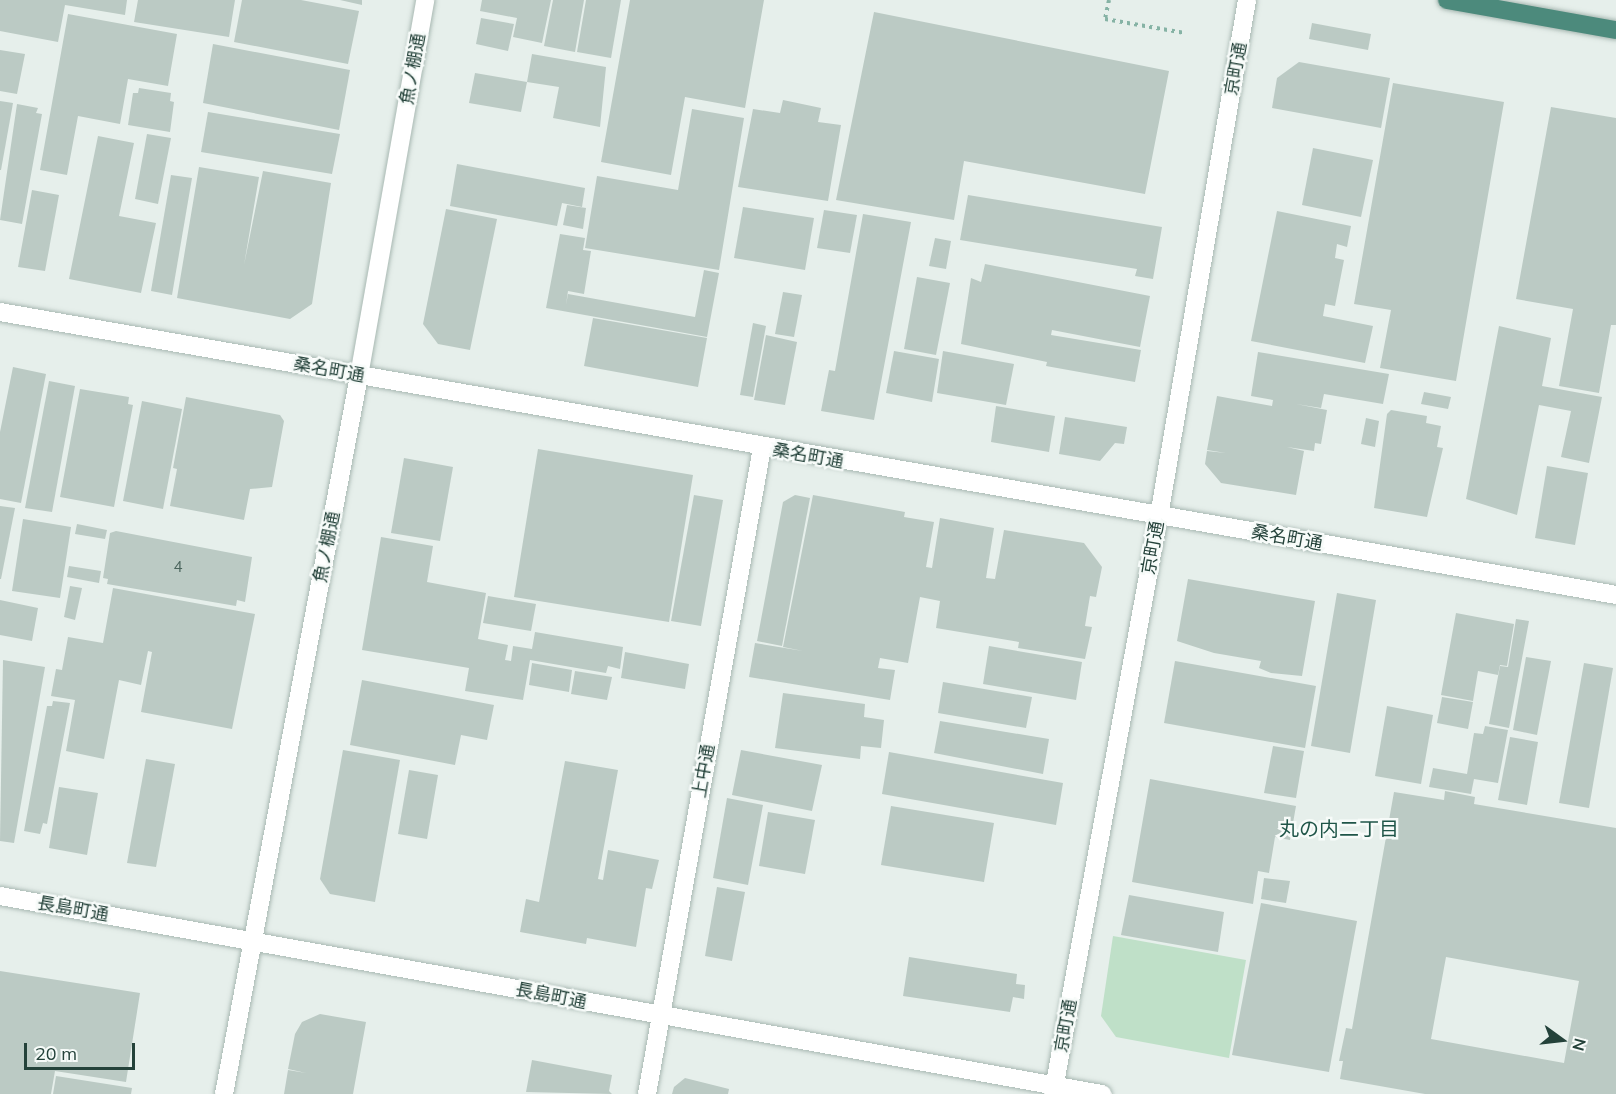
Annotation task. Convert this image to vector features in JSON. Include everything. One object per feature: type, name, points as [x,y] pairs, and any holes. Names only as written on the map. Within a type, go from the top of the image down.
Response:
[{"type":"highway","points":[[1447,0],[1616,30]]},
{"type":"street","name":"魚ノ棚通","points":[[224,1094],[359,376],[425,0]]},
{"type":"street","name":"京町通","points":[[1054,1090],[1159,516],[1247,0]]},
{"type":"street","name":"桑名町通","points":[[0,312],[762,448],[1616,595]]},
{"type":"street","name":"上中通","points":[[646,1094],[762,448]]},
{"type":"street","name":"長島町通","points":[[0,896],[1054,1090],[1102,1094]]},
{"type":"path","points":[[1109,0],[1105,19],[1185,33]]},
{"type":"green space","points":[[1113,936],[1246,960],[1229,1058],[1116,1037],[1101,1016]]},
{"type":"building","points":[[0,0],[127,0],[125,15],[65,5],[58,42],[0,31]]},
{"type":"building","points":[[138,0],[235,0],[229,37],[134,22]]},
{"type":"building","points":[[242,0],[301,0],[359,11],[348,64],[234,42]]},
{"type":"building","points":[[340,0],[362,0],[362,5]]},
{"type":"building","points":[[482,0],[551,0],[542,43],[513,37],[517,18],[480,11]]},
{"type":"building","points":[[553,0],[584,0],[575,52],[544,46]]},
{"type":"building","points":[[586,0],[621,0],[611,58],[577,52]]},
{"type":"building","points":[[630,0],[764,0],[745,108],[685,97],[671,175],[601,162]]},
{"type":"building","points":[[874,12],[1169,71],[1145,194],[964,161],[954,220],[836,200]]},
{"type":"building","points":[[68,14],[177,34],[168,86],[128,79],[120,124],[78,116],[67,175],[40,170]]},
{"type":"building","points":[[481,18],[514,24],[508,51],[476,44]]},
{"type":"building","points":[[1312,23],[1371,34],[1368,50],[1309,39]]},
{"type":"building","points":[[213,44],[350,70],[339,130],[203,103]]},
{"type":"building","points":[[0,50],[25,54],[17,94],[0,91]]},
{"type":"building","points":[[532,54],[606,67],[600,127],[553,118],[559,87],[527,82]]},
{"type":"building","points":[[1299,62],[1390,78],[1381,128],[1272,108],[1277,78]]},
{"type":"building","points":[[475,73],[527,82],[521,112],[469,103]]},
{"type":"building","points":[[1393,83],[1504,102],[1456,381],[1380,368],[1391,310],[1354,304]]},
{"type":"building","points":[[139,88],[171,93],[170,101],[174,102],[170,132],[128,125],[133,93],[138,93]]},
{"type":"building","points":[[783,100],[821,108],[818,122],[841,125],[828,201],[738,187],[753,109],[780,113]]},
{"type":"building","points":[[0,101],[13,103],[1,170],[0,170]]},
{"type":"building","points":[[17,104],[38,108],[36,113],[42,114],[22,224],[0,220]]},
{"type":"building","points":[[1551,107],[1616,118],[1616,325],[1611,325],[1599,393],[1559,386],[1573,309],[1516,299]]},
{"type":"building","points":[[692,109],[744,118],[719,270],[585,248],[597,176],[678,190]]},
{"type":"building","points":[[208,112],[340,134],[332,174],[201,152]]},
{"type":"building","points":[[147,134],[171,138],[158,204],[135,199]]},
{"type":"building","points":[[98,136],[134,143],[119,216],[156,223],[141,293],[69,279]]},
{"type":"building","points":[[1313,148],[1373,160],[1361,217],[1302,205]]},
{"type":"building","points":[[457,164],[585,188],[582,207],[562,203],[557,226],[450,206]]},
{"type":"building","points":[[199,167],[259,177],[244,265],[263,171],[331,183],[312,304],[290,319],[177,298]]},
{"type":"building","points":[[171,175],[192,178],[172,295],[151,291]]},
{"type":"building","points":[[32,190],[59,195],[45,271],[18,267]]},
{"type":"building","points":[[968,195],[1162,227],[1153,279],[1135,276],[1137,269],[960,240]]},
{"type":"building","points":[[567,205],[586,208],[583,229],[563,225]]},
{"type":"building","points":[[743,207],[814,218],[805,270],[734,258]]},
{"type":"building","points":[[446,209],[497,219],[470,350],[438,344],[423,324]]},
{"type":"building","points":[[824,210],[857,215],[850,253],[817,248]]},
{"type":"building","points":[[1277,211],[1351,226],[1347,247],[1337,244],[1335,258],[1344,260],[1335,306],[1325,304],[1323,316],[1373,326],[1365,363],[1251,341]]},
{"type":"building","points":[[863,214],[911,222],[874,420],[821,411],[829,370],[835,371]]},
{"type":"building","points":[[560,234],[585,238],[583,250],[591,251],[584,294],[568,291],[566,305],[568,294],[695,317],[704,270],[719,273],[707,337],[546,308]]},
{"type":"building","points":[[935,238],[951,241],[946,269],[929,266]]},
{"type":"building","points":[[985,264],[1150,296],[1140,347],[1052,330],[1051,335],[1141,350],[1135,382],[1046,366],[1047,362],[961,344],[971,278],[981,282]]},
{"type":"building","points":[[917,277],[950,283],[936,355],[904,349]]},
{"type":"building","points":[[783,292],[802,295],[794,337],[775,334]]},
{"type":"building","points":[[593,318],[707,338],[698,387],[584,366]]},
{"type":"building","points":[[753,323],[766,326],[753,397],[740,395]]},
{"type":"building","points":[[1499,326],[1551,338],[1542,386],[1602,397],[1589,463],[1561,457],[1571,411],[1539,405],[1517,515],[1466,499]]},
{"type":"building","points":[[766,335],[797,342],[785,405],[754,400]]},
{"type":"building","points":[[894,351],[939,359],[932,402],[886,393]]},
{"type":"building","points":[[943,351],[1014,364],[1006,405],[937,393]]},
{"type":"building","points":[[1258,352],[1389,374],[1383,404],[1324,394],[1321,408],[1296,404],[1327,410],[1321,444],[1315,443],[1314,451],[1287,447],[1304,451],[1296,495],[1221,483],[1205,464],[1207,451],[1226,453],[1207,450],[1217,396],[1272,406],[1273,400],[1251,396]]},
{"type":"building","points":[[13,367],[46,374],[21,503],[0,499],[0,432]]},
{"type":"building","points":[[49,381],[75,386],[52,512],[25,508]]},
{"type":"building","points":[[80,389],[129,397],[128,404],[133,405],[114,507],[60,497]]},
{"type":"building","points":[[1424,392],[1451,397],[1448,409],[1421,404]]},
{"type":"building","points":[[186,397],[280,415],[284,421],[272,487],[250,489],[244,520],[170,506],[177,469],[173,468]]},
{"type":"building","points":[[142,401],[182,409],[163,509],[123,501]]},
{"type":"building","points":[[996,406],[1055,416],[1049,452],[991,442]]},
{"type":"building","points":[[1391,410],[1427,416],[1426,423],[1441,426],[1437,447],[1443,448],[1427,517],[1374,508],[1387,414]]},
{"type":"building","points":[[1065,417],[1127,427],[1124,444],[1115,443],[1100,461],[1059,454]]},
{"type":"building","points":[[1366,418],[1379,421],[1375,447],[1361,444]]},
{"type":"building","points":[[538,449],[693,475],[669,622],[514,597]]},
{"type":"building","points":[[404,458],[453,467],[440,541],[391,533]]},
{"type":"building","points":[[1547,466],[1588,473],[1575,545],[1535,538]]},
{"type":"building","points":[[694,495],[723,500],[701,626],[671,621]]},
{"type":"building","points":[[795,495],[810,498],[782,646],[757,641],[783,502]]},
{"type":"building","points":[[813,495],[905,512],[904,517],[934,522],[926,567],[932,568],[940,518],[994,528],[986,578],[995,579],[1004,530],[1084,543],[1102,567],[1096,597],[1090,596],[1085,626],[1092,627],[1085,659],[1018,648],[1019,642],[936,628],[940,601],[920,597],[908,663],[880,658],[878,668],[895,670],[890,700],[749,677],[755,643],[803,651],[783,647]]},
{"type":"building","points":[[0,506],[15,508],[1,579],[0,579]]},
{"type":"building","points":[[23,519],[71,527],[60,598],[12,591]]},
{"type":"building","points":[[77,524],[107,530],[105,539],[75,534]]},
{"type":"building","points":[[116,531],[252,557],[245,602],[237,600],[236,606],[107,584],[108,579],[103,578],[110,533]]},
{"type":"building","points":[[381,537],[433,546],[427,582],[486,593],[478,639],[508,645],[505,660],[511,661],[513,646],[532,649],[535,632],[623,647],[620,669],[608,666],[606,673],[530,660],[523,700],[465,691],[469,668],[362,650]]},
{"type":"building","points":[[69,566],[101,571],[99,583],[67,577]]},
{"type":"building","points":[[1188,579],[1315,601],[1302,676],[1271,673],[1259,668],[1261,661],[1214,653],[1177,641]]},
{"type":"building","points":[[70,586],[82,588],[75,620],[64,617]]},
{"type":"building","points":[[113,588],[255,614],[232,729],[141,712],[152,652],[148,651],[141,685],[119,680],[104,759],[66,751],[75,700],[51,696],[56,669],[62,670],[68,637],[103,643]]},
{"type":"building","points":[[1337,593],[1376,600],[1350,753],[1311,746]]},
{"type":"building","points":[[488,596],[536,604],[531,631],[483,623]]},
{"type":"building","points":[[0,600],[38,608],[32,641],[0,635]]},
{"type":"building","points":[[1456,613],[1514,624],[1507,666],[1500,665],[1498,675],[1478,671],[1473,701],[1441,695]]},
{"type":"building","points":[[1516,619],[1529,621],[1509,728],[1489,724],[1500,666],[1508,667]]},
{"type":"building","points":[[989,646],[1082,662],[1076,700],[983,684]]},
{"type":"building","points":[[625,652],[689,664],[685,689],[621,678]]},
{"type":"building","points":[[1526,657],[1551,661],[1537,735],[1513,730]]},
{"type":"building","points":[[3,660],[45,667],[14,843],[0,841]]},
{"type":"building","points":[[1175,661],[1316,686],[1305,748],[1164,723]]},
{"type":"building","points":[[532,663],[572,670],[569,692],[529,685]]},
{"type":"building","points":[[1584,663],[1613,668],[1589,808],[1559,803]]},
{"type":"building","points":[[575,671],[612,677],[607,700],[571,694]]},
{"type":"building","points":[[362,680],[494,705],[487,740],[461,735],[455,765],[350,745]]},
{"type":"building","points":[[943,682],[1032,697],[1026,728],[938,713]]},
{"type":"building","points":[[783,693],[865,704],[864,717],[884,720],[881,748],[861,746],[860,759],[775,748]]},
{"type":"building","points":[[1442,697],[1473,702],[1468,729],[1437,723]]},
{"type":"building","points":[[53,701],[70,703],[47,824],[43,823],[40,834],[24,831],[47,706],[52,706]]},
{"type":"building","points":[[1387,706],[1433,715],[1421,784],[1375,776]]},
{"type":"building","points":[[940,721],[1049,739],[1043,774],[934,753]]},
{"type":"building","points":[[1485,726],[1508,730],[1498,783],[1474,779],[1471,794],[1429,787],[1433,768],[1467,774],[1474,733],[1483,734]]},
{"type":"building","points":[[1510,737],[1538,742],[1527,805],[1498,800]]},
{"type":"building","points":[[1273,746],[1304,751],[1296,798],[1264,793]]},
{"type":"building","points":[[343,750],[400,760],[375,902],[330,894],[320,879]]},
{"type":"building","points":[[741,750],[822,765],[812,811],[732,795]]},
{"type":"building","points":[[889,752],[1063,783],[1056,825],[882,794]]},
{"type":"building","points":[[146,759],[175,764],[156,867],[127,863]]},
{"type":"building","points":[[565,761],[618,770],[598,879],[603,880],[608,850],[659,860],[652,889],[646,888],[636,947],[587,938],[586,944],[520,932],[526,899],[539,902]]},
{"type":"building","points":[[409,770],[438,775],[427,839],[398,834]]},
{"type":"building","points":[[1150,779],[1296,806],[1290,840],[1275,837],[1269,873],[1258,871],[1253,904],[1132,882]]},
{"type":"building","points":[[59,787],[98,793],[87,855],[49,848]]},
{"type":"building","points":[[1445,791],[1475,797],[1474,804],[1616,828],[1616,1094],[1425,1094],[1340,1079],[1343,1061],[1339,1061],[1346,1028],[1352,1029],[1394,792],[1444,800]],"holes":[[[1446,957],[1579,981],[1564,1063],[1431,1039]]]},
{"type":"building","points":[[727,798],[763,805],[748,885],[713,878]]},
{"type":"building","points":[[891,806],[994,823],[984,882],[881,865]]},
{"type":"building","points":[[768,812],[815,820],[805,874],[759,866]]},
{"type":"building","points":[[1264,878],[1290,881],[1286,903],[1261,899]]},
{"type":"building","points":[[717,887],[745,892],[732,961],[705,956]]},
{"type":"building","points":[[1129,895],[1224,912],[1218,952],[1121,935]]},
{"type":"building","points":[[1261,903],[1357,921],[1329,1072],[1232,1055]]},
{"type":"building","points":[[909,957],[1017,974],[1016,984],[1025,985],[1024,999],[1013,997],[1010,1012],[903,996]]},
{"type":"building","points":[[0,971],[140,993],[126,1082],[55,1071],[51,1094],[0,1094]]},
{"type":"building","points":[[320,1014],[366,1022],[353,1094],[284,1094],[288,1070],[306,1073],[288,1069],[295,1034],[302,1022]]},
{"type":"building","points":[[532,1060],[612,1075],[609,1091],[612,1094],[526,1092]]},
{"type":"building","points":[[56,1076],[132,1088],[131,1094],[53,1094]]},
{"type":"building","points":[[685,1078],[729,1089],[728,1094],[672,1094],[674,1087]]},
{"type":"district","name":"丸の内二丁目","points":[[1339,828]]}]
